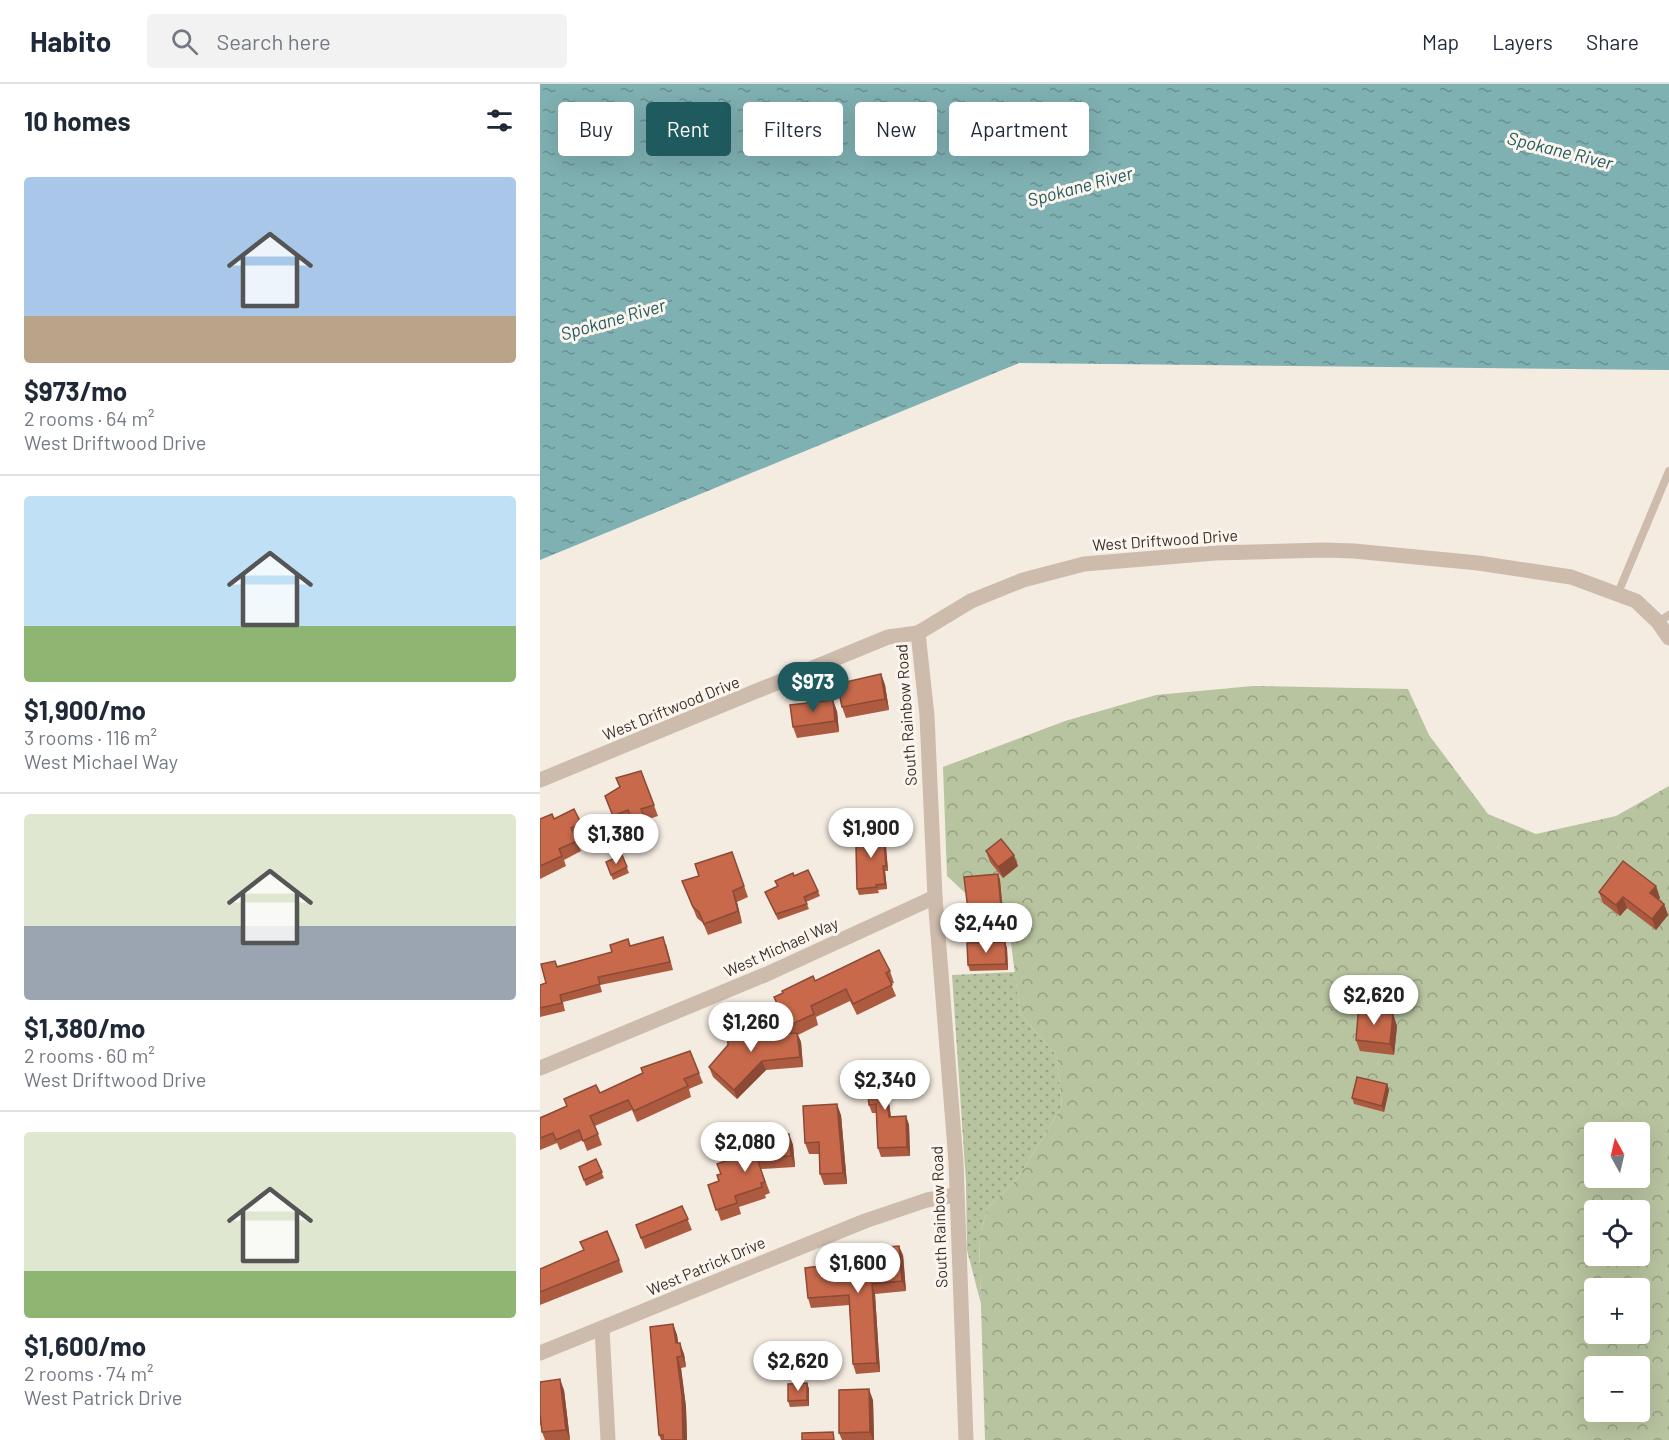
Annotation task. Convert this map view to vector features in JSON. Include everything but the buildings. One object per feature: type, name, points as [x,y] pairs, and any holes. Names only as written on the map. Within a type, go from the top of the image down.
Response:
[{"type":"street","name":"West Driftwood Drive","points":[[540,780],[888,637],[918,633],[971,601],[1023,580],[1084,564],[1215,553],[1354,550],[1467,562],[1571,577],[1618,593],[1664,618],[1669,638]]},
{"type":"street","name":"South Rainbow Road","points":[[918,633],[927,716],[935,897],[956,1161],[955,1195],[966,1440]]},
{"type":"street","name":"West Michael Way","points":[[540,1068],[767,974],[935,897]]},
{"type":"street","name":"West Patrick Drive","points":[[540,1353],[865,1221],[927,1200],[955,1195]]},
{"type":"street","points":[[602,1329],[608,1440]]},
{"type":"lane","points":[[1618,593],[1669,471]]},
{"type":"green space","points":[[1253,686],[1408,689],[1429,735],[1488,814],[1536,834],[1616,816],[1669,786],[1669,1440],[985,1440],[979,1238],[988,1207],[1017,1179],[1062,1107],[1057,1056],[1020,1014],[1010,935],[947,876],[943,767],[1065,721],[1156,695]]},
{"type":"green space","points":[[1015,972],[1020,1014],[1057,1056],[1062,1107],[1017,1179],[988,1207],[979,1238],[981,1304],[967,1250],[966,1182],[952,975]]},
{"type":"water","name":"Spokane River","points":[[540,84],[1669,84],[1669,370],[1019,363],[540,560]]}]
